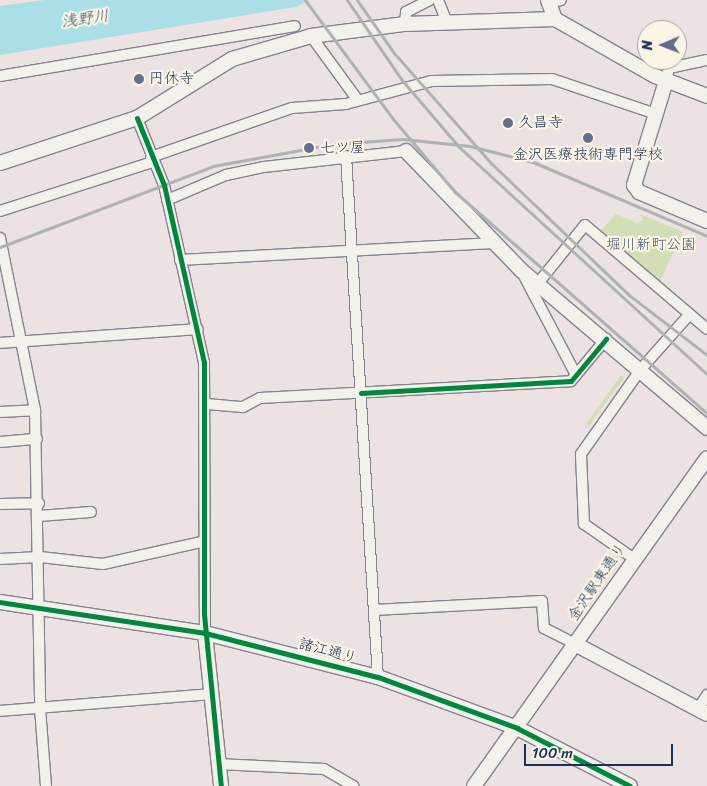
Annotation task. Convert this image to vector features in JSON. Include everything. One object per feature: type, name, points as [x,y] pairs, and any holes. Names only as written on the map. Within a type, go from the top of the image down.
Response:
[{"type":"street","points":[[405,24],[406,12],[430,0]]},
{"type":"street","points":[[438,0],[447,22]]},
{"type":"street","points":[[553,1],[555,19]]},
{"type":"street","points":[[0,163],[137,118],[232,59],[314,36],[405,24],[555,19],[666,81],[707,96]]},
{"type":"street","points":[[0,76],[295,26]]},
{"type":"street","points":[[314,36],[357,98]]},
{"type":"street","points":[[707,60],[668,68],[666,81],[634,185],[639,192],[707,221]]},
{"type":"street","points":[[0,211],[152,159],[292,108],[346,104],[357,98],[431,81],[521,76],[552,79],[656,114]]},
{"type":"street","points":[[137,118],[167,200],[198,329],[206,404],[201,542],[205,633],[217,764],[221,786]]},
{"type":"street","points":[[167,200],[226,175],[346,156],[406,151],[521,270],[539,282],[707,428]]},
{"type":"street","points":[[346,156],[378,678]]},
{"type":"street","points":[[539,282],[585,225],[688,316],[707,329]]},
{"type":"street","points":[[0,238],[35,410],[40,516],[38,607],[40,708],[46,786]]},
{"type":"street","points":[[180,260],[494,243]]},
{"type":"street","points":[[521,270],[576,375]]},
{"type":"street","points":[[633,558],[584,524],[581,454],[641,369],[688,316]]},
{"type":"street","points":[[0,343],[198,329]]},
{"type":"street","points":[[206,404],[243,407],[260,398],[571,381],[606,339]]},
{"type":"street","points":[[0,412],[35,410]]},
{"type":"street","points":[[0,442],[37,440]]},
{"type":"street","name":"金沢駅東通り","points":[[474,786],[517,728],[633,558],[707,458]]},
{"type":"street","points":[[0,504],[39,503]]},
{"type":"street","points":[[40,516],[91,512]]},
{"type":"street","points":[[0,560],[40,557],[103,564],[201,542]]},
{"type":"street","points":[[374,610],[542,600],[544,628],[702,711],[707,695]]},
{"type":"street","name":"諸江通り","points":[[0,602],[205,633],[378,678],[517,728],[630,786]]},
{"type":"street","points":[[0,711],[210,694]]},
{"type":"street","points":[[217,764],[324,769],[353,786]]},
{"type":"green space","name":"堀川新町公園","points":[[616,214],[637,223],[643,220],[640,214],[683,232],[659,283],[600,231]]},
{"type":"green space","points":[[621,375],[624,378],[589,426],[586,424]]},
{"type":"water","name":"浅野川","points":[[45,0],[309,0],[296,7],[0,55],[0,6]]},
{"type":"railway","points":[[305,0],[393,119],[455,192],[707,413]]},
{"type":"railway","points":[[347,0],[401,79],[459,147],[707,374]]},
{"type":"railway","points":[[357,0],[394,53],[492,164],[629,295],[707,355]]},
{"type":"railway","points":[[0,247],[213,166],[333,144],[403,139],[470,146],[533,162],[707,236]]},
{"type":"cycle path","points":[[137,118],[164,185],[204,362],[204,614],[221,786]]},
{"type":"cycle path","points":[[361,393],[571,381],[606,339]]},
{"type":"cycle path","points":[[0,602],[205,633],[378,677],[517,728],[630,786]]},
{"type":"place","name":"円休寺","points":[[139,79]]},
{"type":"place","name":"久昌寺","points":[[508,123]]},
{"type":"place","name":"金沢医療技術専門学校","points":[[588,138]]},
{"type":"place","name":"七ツ屋","points":[[309,148]]}]
